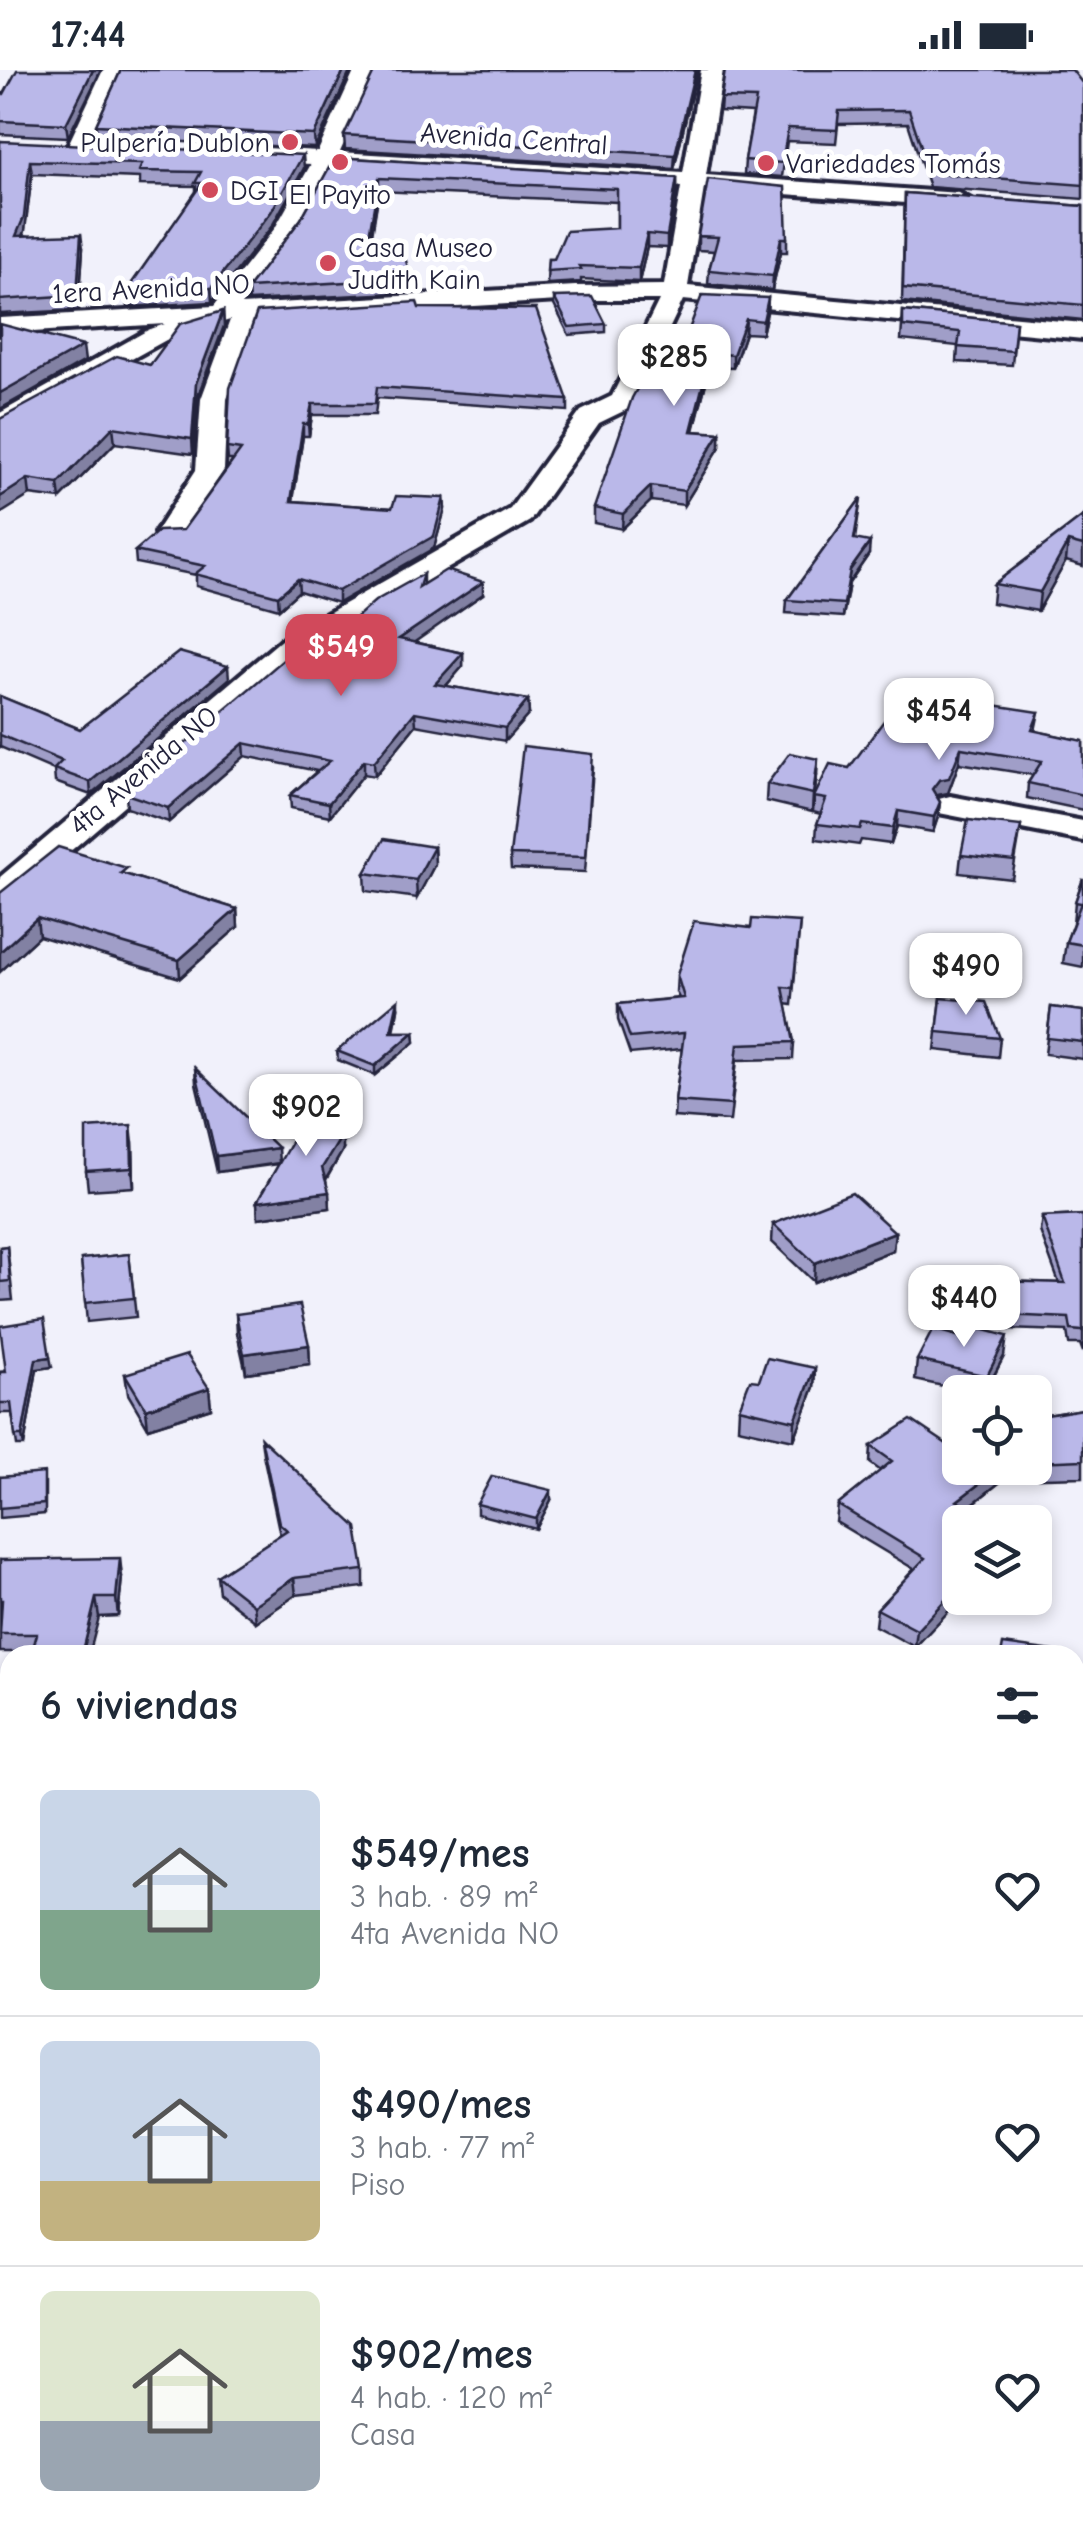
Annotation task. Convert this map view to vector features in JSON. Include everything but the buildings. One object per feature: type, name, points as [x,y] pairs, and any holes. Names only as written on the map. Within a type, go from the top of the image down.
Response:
[{"type":"street","points":[[78,148],[114,70]]},
{"type":"street","points":[[169,533],[210,470],[214,398],[233,313],[286,230],[326,157],[366,70]]},
{"type":"street","name":"4ta Avenida NO","points":[[0,894],[292,646],[520,515],[590,417],[624,401],[675,292],[712,70]]},
{"type":"street","name":"Avenida Central","points":[[230,153],[696,180],[973,201]]},
{"type":"street","name":"1era Avenida NO","points":[[0,326],[575,294],[675,292],[1083,331]]},
{"type":"street","points":[[0,424],[157,335],[233,313]]},
{"type":"street","points":[[950,806],[1083,831]]},
{"type":"place","name":"Pulpería Dublon","points":[[290,142]]},
{"type":"place","name":"El Payito","points":[[340,162]]},
{"type":"place","name":"Variedades Tomás","points":[[766,163]]},
{"type":"place","name":"DGI","points":[[210,190]]},
{"type":"place","name":"Casa Museo Judith Kain","points":[[328,263]]}]
